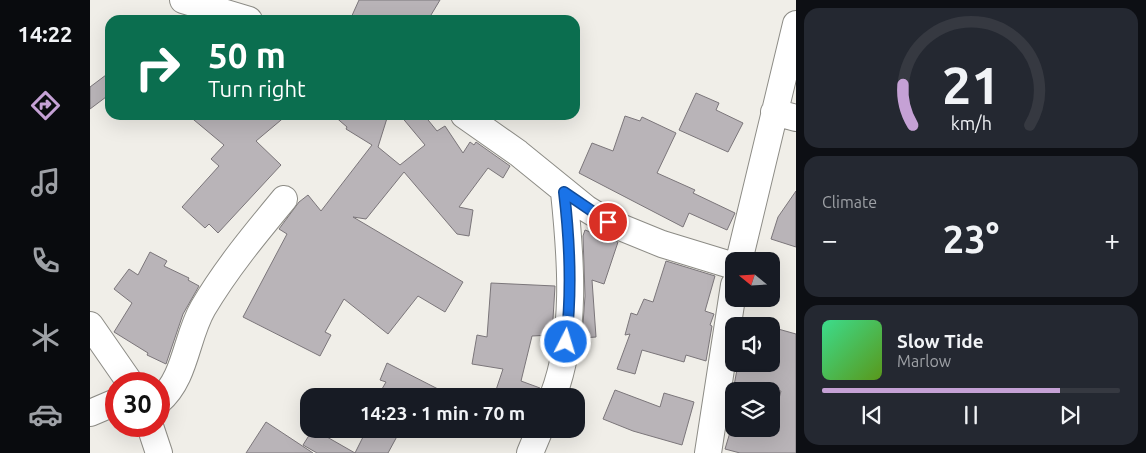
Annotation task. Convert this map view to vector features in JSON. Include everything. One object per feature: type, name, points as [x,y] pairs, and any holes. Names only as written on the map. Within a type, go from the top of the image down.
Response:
[{"type":"street","points":[[183,0],[232,15]]},
{"type":"street","points":[[742,252],[785,115],[796,24]]},
{"type":"street","points":[[471,120],[544,173],[564,192],[594,214],[621,228],[662,244],[725,263]]},
{"type":"street","points":[[555,388],[565,354],[569,300],[568,226],[564,192]]},
{"type":"street","points":[[170,388],[180,370],[193,328],[203,309],[253,235],[284,199]]},
{"type":"street","points":[[708,453],[730,308]]},
{"type":"street","points":[[90,326],[124,372]]},
{"type":"street","points":[[90,413],[105,407]]},
{"type":"street","points":[[154,437],[159,453]]},
{"type":"street","points":[[530,453],[536,438]]},
{"type":"building","points":[[359,0],[440,0],[431,15],[352,15]]},
{"type":"building","points":[[105,76],[105,98],[90,109],[90,87]]},
{"type":"building","points":[[696,93],[719,103],[716,110],[743,123],[728,152],[679,130]]},
{"type":"building","points":[[625,116],[640,121],[642,117],[676,133],[657,173],[695,190],[693,193],[735,213],[727,230],[689,213],[683,227],[579,173],[592,143],[613,151]]},
{"type":"building","points":[[194,120],[281,120],[256,141],[281,165],[218,233],[209,224],[205,228],[182,207],[219,166],[211,159],[224,145]]},
{"type":"building","points":[[339,120],[386,120],[378,147],[400,165],[425,145],[404,120],[428,120],[437,131],[445,126],[463,153],[470,142],[474,145],[476,142],[510,166],[503,178],[488,168],[459,207],[473,210],[469,236],[457,234],[404,172],[366,219],[353,217],[463,282],[445,312],[418,296],[388,334],[344,299],[325,332],[331,335],[320,356],[243,317],[287,234],[279,229],[299,202],[308,195],[321,211],[372,145],[346,129],[347,127]]},
{"type":"building","points":[[796,191],[796,247],[771,239],[778,217]]},
{"type":"building","points":[[585,230],[618,242],[604,284],[592,280],[596,337],[582,338],[585,296],[583,236]]},
{"type":"building","points":[[150,252],[167,261],[164,266],[189,278],[188,280],[199,286],[183,314],[166,364],[147,355],[148,353],[114,332],[132,303],[114,289],[129,269],[138,275]]},
{"type":"building","points":[[666,261],[715,276],[705,311],[714,314],[710,325],[712,326],[706,361],[686,355],[684,362],[642,350],[635,374],[617,369],[630,334],[625,335],[631,313],[637,315],[644,299],[653,302]]},
{"type":"building","points":[[491,283],[555,286],[552,335],[532,336],[521,381],[540,388],[497,388],[503,369],[472,364],[477,335],[487,337]]},
{"type":"building","points":[[780,330],[796,334],[796,453],[740,453],[725,449],[729,437],[780,437],[780,382],[735,382],[737,372],[780,372]]},
{"type":"building","points":[[387,363],[436,388],[383,388],[386,382],[380,380]]},
{"type":"building","points":[[615,390],[660,407],[664,393],[694,402],[682,445],[633,431],[603,419]]},
{"type":"building","points":[[266,422],[313,453],[246,453]]},
{"type":"building","points":[[307,438],[329,438],[355,453],[317,453],[303,445]]},
{"type":"building","points":[[362,438],[396,438],[388,453],[355,453]]},
{"type":"route","points":[[566,342],[569,260],[564,192],[608,222]]}]
